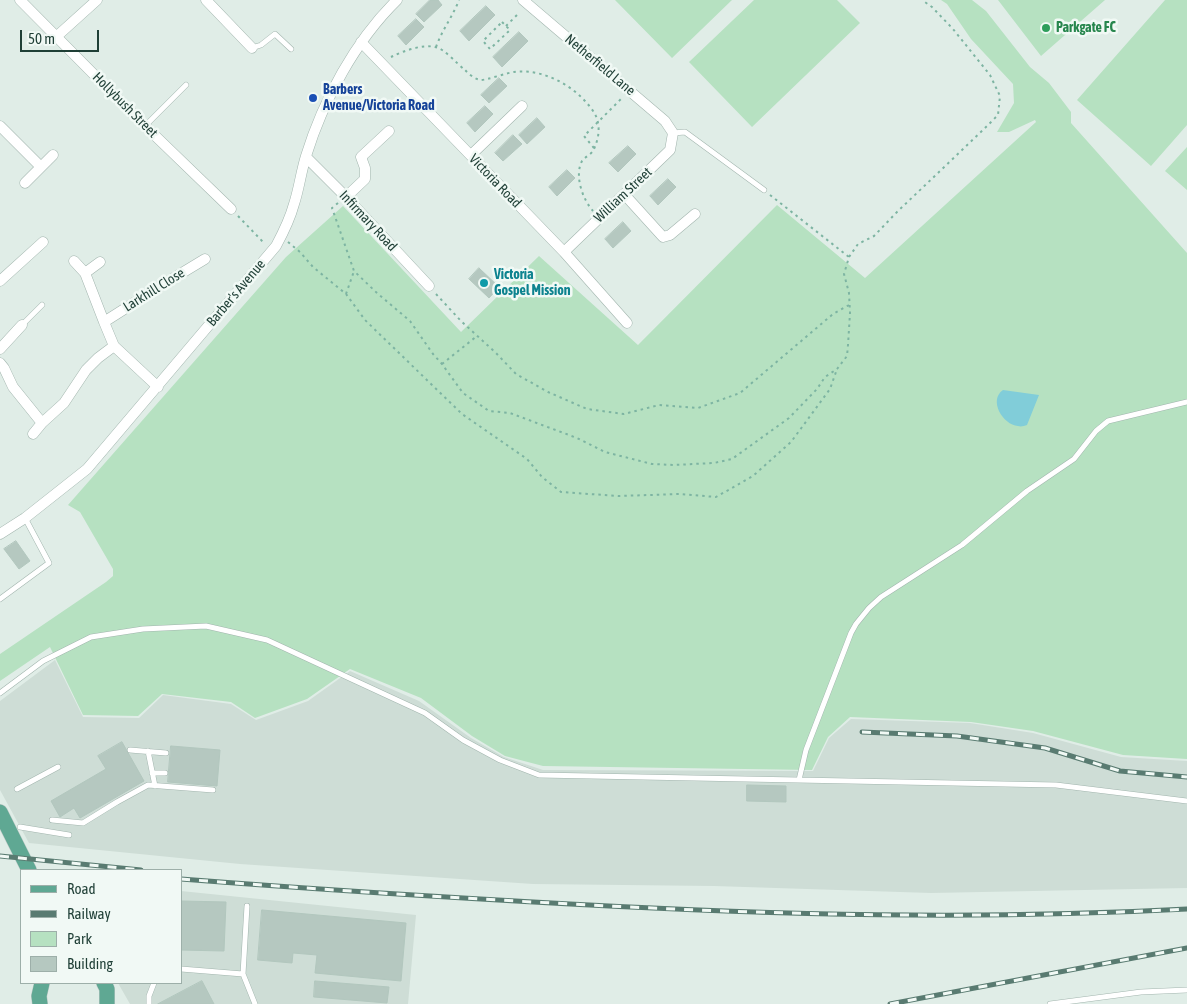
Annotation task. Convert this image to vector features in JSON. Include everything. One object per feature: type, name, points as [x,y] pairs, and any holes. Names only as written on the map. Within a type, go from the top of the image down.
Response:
[{"type":"main road","points":[[0,812],[28,869]]},
{"type":"main road","points":[[40,1004],[39,996],[42,984]]},
{"type":"main road","points":[[104,984],[107,989],[107,1004]]},
{"type":"street","name":"Hollybush Street","points":[[20,0],[145,126],[231,209]]},
{"type":"street","points":[[56,37],[97,0]]},
{"type":"street","points":[[206,0],[252,48]]},
{"type":"street","name":"Barber's Avenue","points":[[0,534],[25,518],[87,469],[158,387],[278,242],[294,204],[306,157],[330,93],[361,42],[386,10],[397,0]]},
{"type":"street","name":"Netherfield Lane","points":[[523,0],[665,120],[673,133]]},
{"type":"street","name":"Victoria Road","points":[[361,42],[564,252],[626,323]]},
{"type":"street","points":[[471,156],[522,106]]},
{"type":"street","points":[[0,126],[41,167]]},
{"type":"street","points":[[346,197],[365,179],[365,168],[361,157],[388,131]]},
{"type":"street","name":"William Street","points":[[564,252],[670,150],[673,133]]},
{"type":"street","points":[[25,183],[53,155]]},
{"type":"street","name":"Infirmary Road","points":[[306,157],[429,286]]},
{"type":"street","points":[[624,194],[663,236],[670,235],[695,214]]},
{"type":"street","points":[[0,281],[43,242]]},
{"type":"street","name":"Larkhill Close","points":[[104,322],[205,259]]},
{"type":"street","points":[[74,261],[85,273],[114,346],[158,387]]},
{"type":"street","points":[[85,273],[100,262]]},
{"type":"street","points":[[0,349],[22,325]]},
{"type":"street","points":[[33,434],[64,403],[86,370],[114,346]]},
{"type":"street","points":[[0,363],[13,387],[42,423]]},
{"type":"lane","points":[[252,48],[261,45],[275,34],[291,49]]},
{"type":"lane","points":[[145,126],[186,85]]},
{"type":"lane","points":[[673,133],[685,132],[764,190]]},
{"type":"lane","points":[[22,325],[42,305]]},
{"type":"lane","points":[[800,780],[806,750],[851,633],[869,608],[894,588],[962,545],[1027,491],[1074,459],[1096,431],[1108,421],[1187,402]]},
{"type":"lane","points":[[0,599],[49,563],[25,518]]},
{"type":"lane","points":[[0,693],[43,661],[91,637],[143,629],[206,626],[267,640],[425,712],[463,740],[500,760],[539,775],[1056,785],[1187,801]]},
{"type":"lane","points":[[130,750],[166,753]]},
{"type":"lane","points":[[148,751],[155,786]]},
{"type":"lane","points":[[17,789],[58,767]]},
{"type":"lane","points":[[152,773],[165,773]]},
{"type":"lane","points":[[52,820],[83,823],[148,785],[213,790]]},
{"type":"lane","points":[[20,827],[69,834]]},
{"type":"lane","points":[[247,906],[243,974],[254,1004]]},
{"type":"lane","points":[[182,968],[243,974]]},
{"type":"lane","points":[[150,1004],[149,996],[154,984]]},
{"type":"lane","points":[[1050,1004],[1141,992],[1187,990]]},
{"type":"path","points":[[436,47],[441,33],[459,0]]},
{"type":"path","points":[[231,209],[265,244],[278,242],[300,252],[313,268],[346,294],[365,320],[462,414],[527,459],[542,477],[561,492],[618,496],[680,494],[716,497],[753,476],[791,442],[830,389],[837,369],[847,356],[849,293],[844,274],[848,257],[858,244],[874,236],[998,115],[1000,96],[990,75],[953,29],[932,7],[922,0]]},
{"type":"path","points":[[506,26],[520,13]]},
{"type":"path","points":[[502,22],[506,26],[510,30],[490,49],[483,41],[502,22]]},
{"type":"path","points":[[594,148],[584,136],[629,90]]},
{"type":"path","points":[[764,190],[848,257]]},
{"type":"path","points":[[346,197],[332,208],[354,271],[376,293],[410,321],[463,393],[489,411],[510,413],[576,438],[604,452],[652,464],[714,463],[732,459],[790,418],[817,389],[825,377],[837,369]]},
{"type":"path","points":[[346,294],[354,271]]},
{"type":"path","points":[[429,286],[461,322],[496,352],[516,374],[548,392],[586,409],[624,414],[659,405],[698,408],[740,393],[833,314],[849,305]]},
{"type":"path","points":[[442,364],[477,336]]},
{"type":"shaded area","points":[[55,660],[83,717],[139,718],[163,695],[231,704],[256,720],[308,701],[350,671],[419,701],[471,738],[504,757],[543,770],[813,771],[829,738],[851,719],[970,723],[1033,733],[1121,757],[1187,761],[1187,888],[931,893],[714,886],[533,884],[240,864],[29,843],[0,790],[0,701]]},
{"type":"shaded area","points":[[182,891],[416,915],[408,1004],[130,1004],[119,984],[182,984]]},
{"type":"green space","points":[[615,0],[732,0],[672,58]]},
{"type":"green space","points":[[754,0],[837,0],[860,23],[752,127],[689,62]]},
{"type":"green space","points":[[941,0],[972,0],[986,11],[1030,67],[1049,83],[1071,112],[1071,123],[1187,253],[1187,759],[1123,755],[1033,731],[971,722],[850,717],[828,737],[812,770],[543,766],[505,756],[472,736],[421,698],[350,669],[307,699],[255,718],[231,702],[162,694],[138,716],[83,715],[50,647],[0,681],[0,654],[113,576],[113,569],[80,512],[68,505],[286,257],[343,206],[461,332],[539,256],[638,345],[777,205],[865,278],[1036,122],[1035,120],[1009,132],[997,132],[1014,103],[1013,84],[971,39],[947,4]]},
{"type":"green space","name":"Parkgate FC","points":[[998,0],[1105,0],[1041,56]]},
{"type":"green space","points":[[1165,0],[1187,0],[1187,125],[1151,166],[1077,100]]},
{"type":"green space","points":[[1187,147],[1187,190],[1165,171]]},
{"type":"water","points":[[1003,390],[1039,395],[1027,425],[1012,425],[1003,417],[997,406],[997,400]]},
{"type":"building","points":[[430,0],[438,0],[442,5],[424,22],[416,14]]},
{"type":"building","points":[[486,6],[495,15],[469,41],[460,31]]},
{"type":"building","points":[[416,19],[424,27],[406,45],[398,36]]},
{"type":"building","points":[[519,32],[528,41],[502,67],[493,57]]},
{"type":"building","points":[[499,78],[507,86],[489,103],[481,95]]},
{"type":"building","points":[[485,106],[493,114],[475,132],[467,123]]},
{"type":"building","points":[[537,118],[545,127],[527,144],[519,135]]},
{"type":"building","points":[[513,135],[522,144],[503,161],[495,153]]},
{"type":"building","points":[[628,146],[636,154],[618,172],[609,163]]},
{"type":"building","points":[[567,170],[575,178],[557,196],[549,187]]},
{"type":"building","points":[[668,179],[676,187],[658,205],[650,196]]},
{"type":"building","points":[[623,222],[631,231],[613,248],[605,239]]},
{"type":"building","name":"Victoria Gospel Mission","points":[[479,268],[499,287],[489,298],[469,279]]},
{"type":"building","points":[[16,541],[30,561],[19,569],[4,549]]},
{"type":"building","points":[[122,742],[144,781],[80,818],[74,808],[60,817],[51,801],[106,769],[98,756]]},
{"type":"building","points":[[171,746],[220,750],[217,786],[168,782]]},
{"type":"building","points":[[747,785],[786,786],[786,802],[747,801]]},
{"type":"building","points":[[182,901],[226,902],[224,951],[182,950]]},
{"type":"building","points":[[262,910],[406,923],[401,981],[315,973],[317,955],[293,953],[292,963],[258,960]]},
{"type":"building","points":[[202,981],[214,1004],[158,1004]]},
{"type":"building","points":[[315,981],[389,987],[387,1003],[314,997]]},
{"type":"railway","points":[[862,732],[957,736],[1045,748],[1120,771],[1187,777]]},
{"type":"railway","points":[[0,856],[131,869]]},
{"type":"railway","points":[[182,879],[521,901],[724,911],[956,915],[1187,909]]},
{"type":"railway","points":[[890,1004],[1187,948]]},
{"type":"place","name":"Parkgate FC","points":[[1046,28]]},
{"type":"place","name":"Barbers Avenue/Victoria Road","points":[[313,98]]},
{"type":"place","name":"Victoria Gospel Mission","points":[[484,283]]}]
